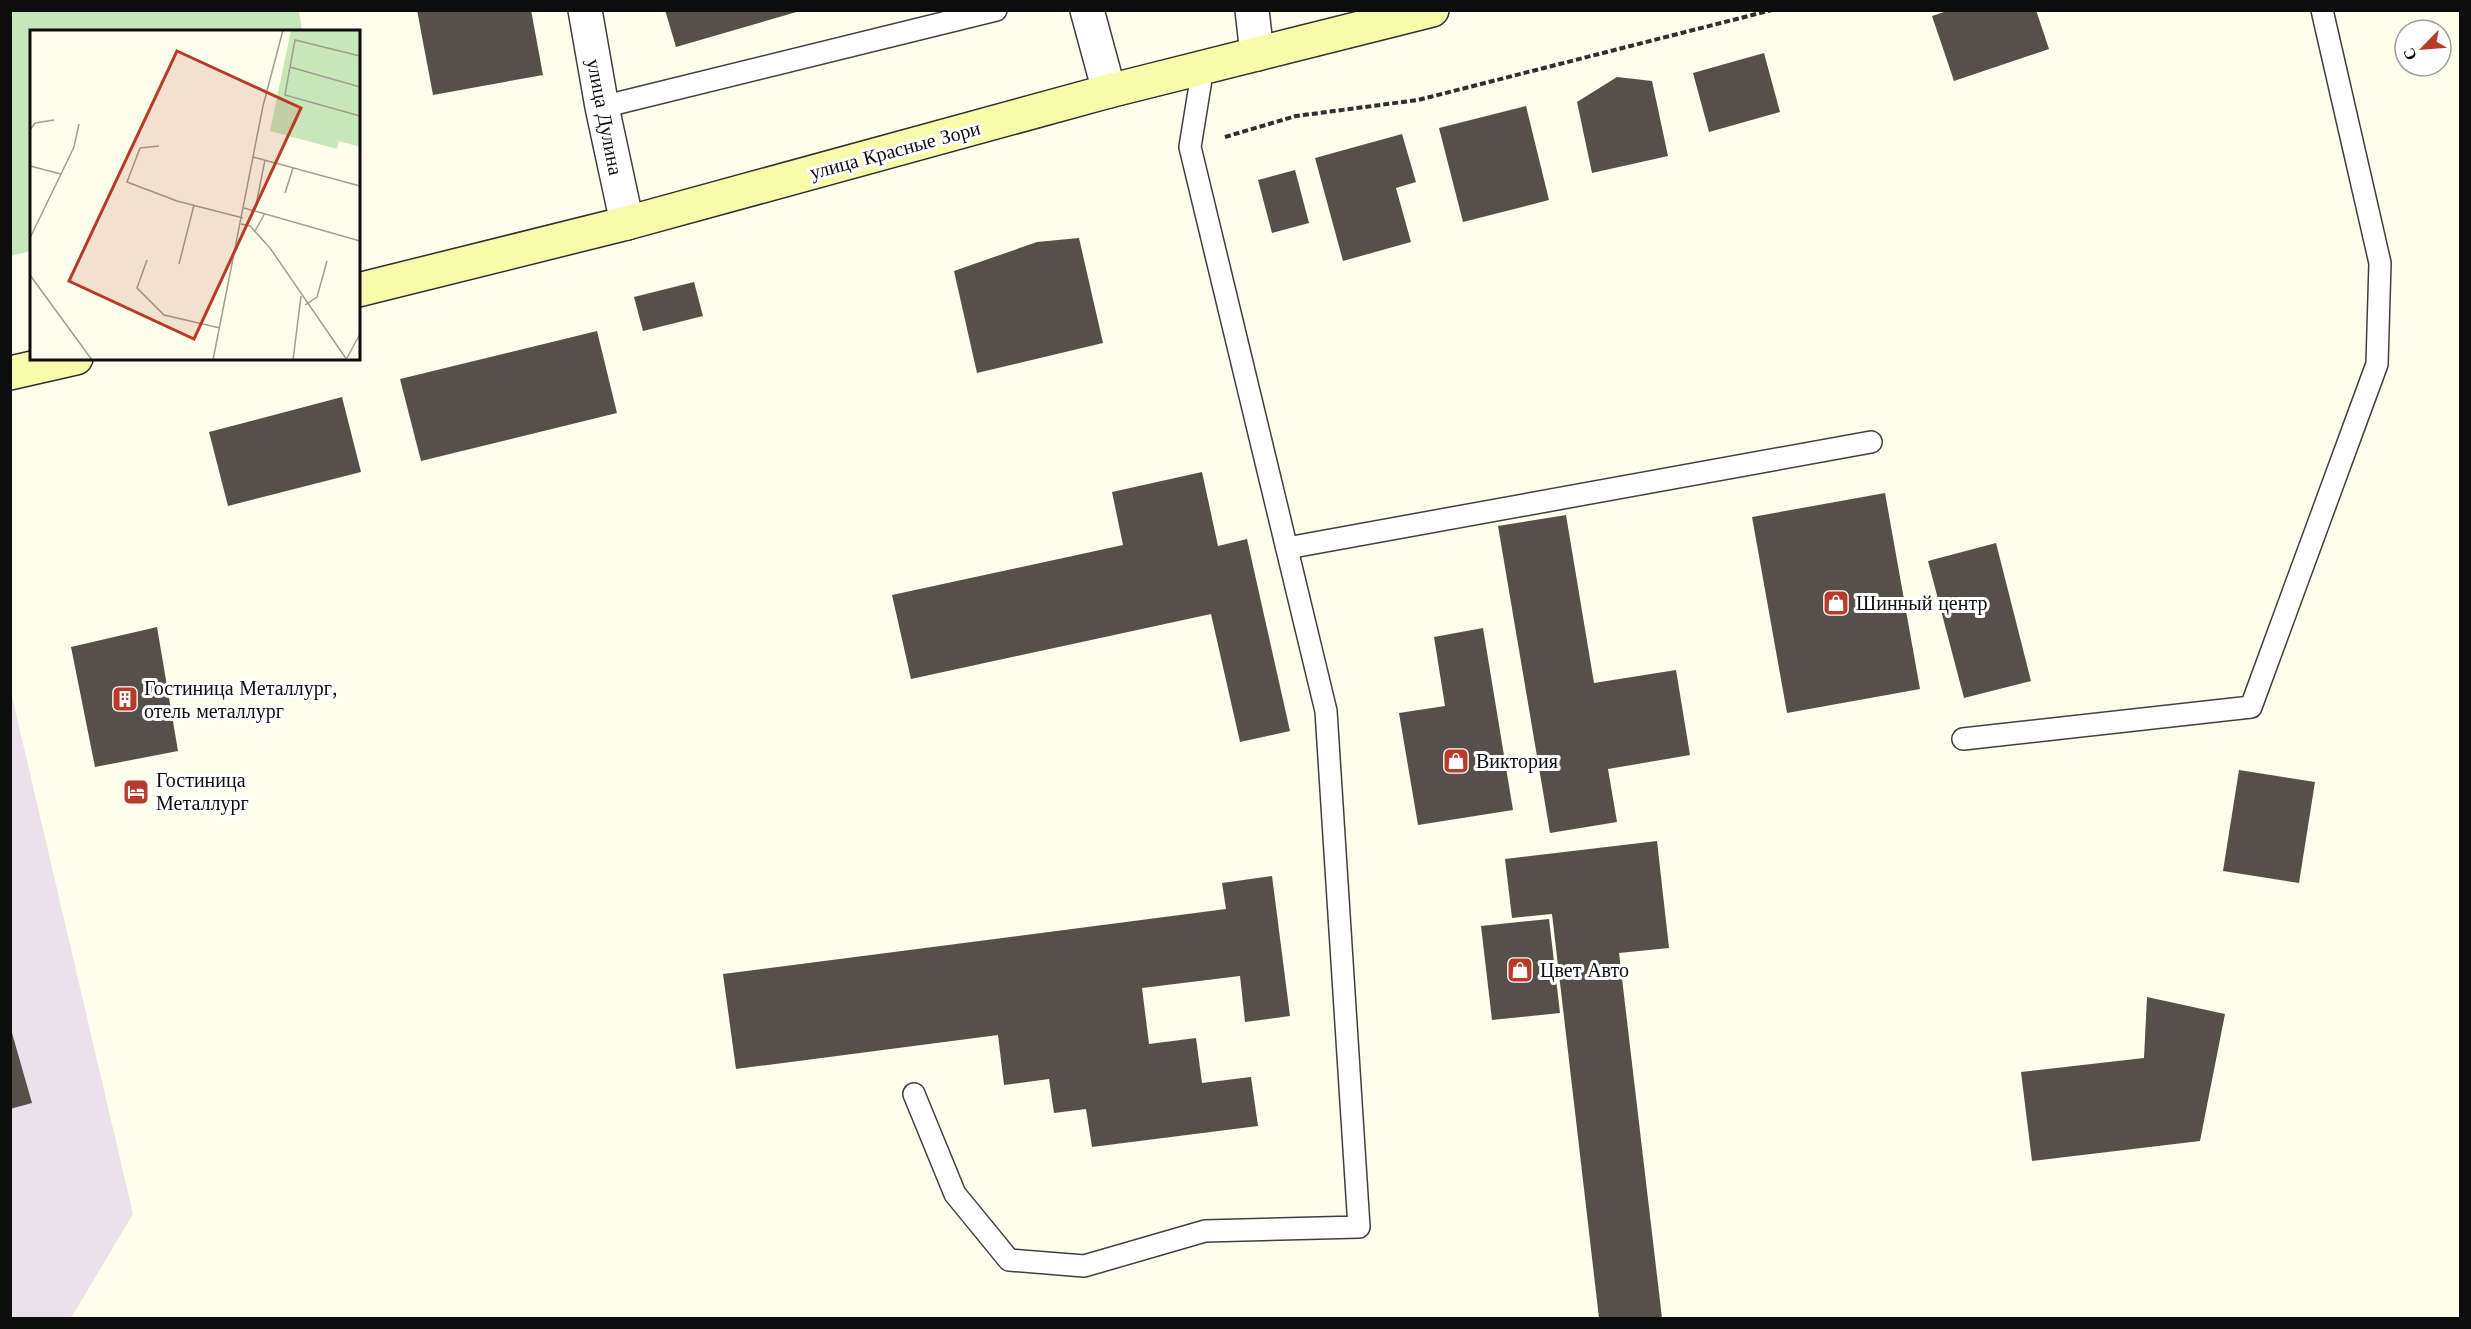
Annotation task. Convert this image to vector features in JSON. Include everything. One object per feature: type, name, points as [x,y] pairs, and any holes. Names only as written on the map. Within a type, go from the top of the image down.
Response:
[{"type":"main road","name":"улица Красные Зори","points":[[360,290],[627,223],[1109,91],[1432,10]]},
{"type":"main road","points":[[10,373],[66,360]]},
{"type":"street","name":"улица Дулина","points":[[585,10],[602,107],[627,223]]},
{"type":"street","points":[[1087,10],[1109,91]]},
{"type":"street","points":[[1252,10],[1257,54]]},
{"type":"lane","points":[[602,107],[996,10]]},
{"type":"lane","points":[[1963,739],[2251,707],[2377,364],[2380,263],[2322,10]]},
{"type":"lane","points":[[914,1094],[955,1194],[1009,1260],[1084,1266],[1205,1231],[1359,1227],[1326,711],[1190,147],[1203,67]]},
{"type":"lane","points":[[1287,548],[1871,442]]},
{"type":"path","points":[[1190,147],[1296,116],[1418,100],[1772,10]]},
{"type":"shaded area","points":[[10,688],[133,1214],[71,1318],[11,1318]]},
{"type":"green space","points":[[10,11],[299,11],[302,30],[30,30],[30,251],[11,256]]},
{"type":"building","points":[[417,10],[531,10],[543,75],[433,95]]},
{"type":"building","points":[[665,10],[800,10],[800,11],[676,47]]},
{"type":"building","points":[[1950,10],[2036,10],[2049,49],[1954,81],[1932,16]]},
{"type":"building","points":[[1764,53],[1780,112],[1709,132],[1693,73]]},
{"type":"building","points":[[1617,77],[1652,81],[1668,156],[1592,173],[1577,102]]},
{"type":"building","points":[[1526,106],[1549,200],[1463,222],[1439,128]]},
{"type":"building","points":[[1402,134],[1416,182],[1396,188],[1411,242],[1343,261],[1315,158]]},
{"type":"building","points":[[1295,170],[1309,223],[1272,233],[1258,180]]},
{"type":"building","points":[[1079,238],[1103,343],[977,373],[954,271],[1037,242]]},
{"type":"building","points":[[694,282],[703,316],[643,331],[634,297]]},
{"type":"building","points":[[597,331],[617,413],[421,461],[400,379]]},
{"type":"building","points":[[342,397],[361,472],[228,506],[209,432]]},
{"type":"building","points":[[1202,472],[1218,546],[1247,539],[1290,731],[1240,742],[1211,614],[911,679],[892,595],[1123,545],[1112,492]]},
{"type":"building","name":"Шинный центр","points":[[1885,493],[1920,689],[1787,713],[1752,517]]},
{"type":"building","points":[[1566,515],[1594,683],[1676,670],[1690,755],[1608,769],[1617,822],[1550,833],[1498,526]]},
{"type":"building","points":[[1996,543],[2031,681],[1964,698],[1928,561]]},
{"type":"building","name":"Гостиница Металлург, отель металлург","points":[[157,627],[178,751],[95,767],[71,647]]},
{"type":"building","name":"Виктория","points":[[1483,628],[1513,810],[1418,825],[1399,713],[1445,706],[1434,637]]},
{"type":"building","points":[[2239,770],[2315,782],[2299,883],[2223,871]]},
{"type":"building","points":[[1657,841],[1669,948],[1619,953],[1662,1318],[1599,1318],[1552,914],[1512,918],[1505,859]]},
{"type":"building","points":[[1272,876],[1290,1016],[1245,1022],[1240,976],[1142,988],[1149,1044],[1196,1038],[1202,1083],[1251,1077],[1258,1126],[1092,1147],[1086,1109],[1054,1113],[1049,1079],[1004,1085],[998,1035],[736,1069],[723,974],[1226,909],[1222,883]]},
{"type":"building","name":"Цвет Авто","points":[[1549,919],[1560,1013],[1492,1020],[1481,926]]},
{"type":"building","points":[[2147,997],[2225,1014],[2200,1141],[2032,1161],[2021,1072],[2144,1058]]},
{"type":"building","points":[[10,1026],[32,1103],[10,1109]]},
{"type":"place","name":"Шинный центр","points":[[1836,603]]},
{"type":"place","name":"Гостиница Металлург, отель металлург","points":[[125,699]]},
{"type":"place","name":"Виктория","points":[[1456,761]]},
{"type":"place","name":"Гостиница Металлург","points":[[136,792]]},
{"type":"place","name":"Цвет Авто","points":[[1520,970]]}]
